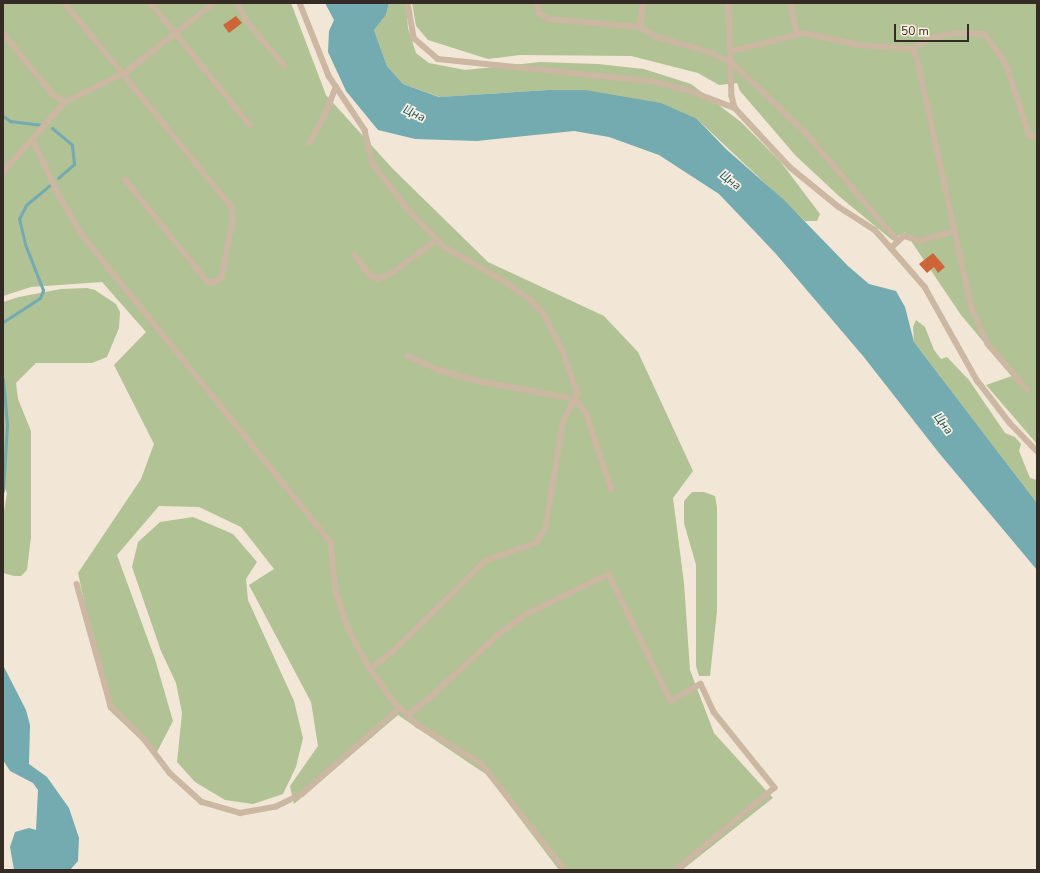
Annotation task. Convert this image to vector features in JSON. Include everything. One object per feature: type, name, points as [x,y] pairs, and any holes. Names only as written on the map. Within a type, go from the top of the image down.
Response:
[{"type":"lane","points":[[65,3],[232,207],[232,229],[222,278],[216,282],[208,283],[125,180]]},
{"type":"lane","points":[[151,3],[250,125]]},
{"type":"lane","points":[[3,172],[33,140],[65,102],[123,74],[214,3]]},
{"type":"lane","points":[[237,3],[249,24],[285,66]]},
{"type":"lane","points":[[300,3],[329,76],[365,130],[373,164],[406,207],[444,247],[501,279],[531,300],[544,314],[563,351],[578,394],[564,420],[546,528],[537,543],[486,561],[394,651],[370,669]]},
{"type":"lane","points":[[408,3],[414,38],[438,59],[652,81],[688,90],[736,108]]},
{"type":"lane","points":[[538,3],[539,13],[549,19],[640,27],[657,37],[709,52],[733,63],[806,133],[898,241]]},
{"type":"lane","points":[[640,27],[643,3]]},
{"type":"lane","points":[[729,3],[733,63],[732,96],[736,108],[791,168],[839,207],[875,230],[891,248],[925,287],[977,380],[1010,423],[1037,451]]},
{"type":"lane","points":[[791,3],[797,35]]},
{"type":"lane","points":[[3,33],[53,94],[65,102]]},
{"type":"lane","points":[[732,51],[804,33],[859,45],[913,49],[929,39],[956,33],[985,34],[1006,63],[1030,136],[1037,136]]},
{"type":"lane","points":[[913,49],[918,61],[972,309],[988,344],[1027,389]]},
{"type":"lane","points":[[309,143],[325,115],[336,87]]},
{"type":"lane","points":[[33,140],[59,195],[83,236],[331,542],[336,591],[348,628],[370,669],[400,708],[418,725],[482,764],[565,870]]},
{"type":"lane","points":[[891,248],[904,236],[920,242],[955,231]]},
{"type":"lane","points":[[355,255],[370,275],[378,279],[392,273],[437,240]]},
{"type":"lane","points":[[408,356],[439,370],[478,381],[575,399],[586,412],[612,490]]},
{"type":"lane","points":[[408,715],[428,700],[499,634],[527,614],[609,574],[671,701],[701,684],[714,712],[775,788],[677,870]]},
{"type":"lane","points":[[77,584],[110,706],[145,740],[170,773],[202,802],[240,813],[275,807],[302,794],[400,708]]},
{"type":"green space","points":[[3,3],[291,3],[326,95],[392,168],[488,262],[604,316],[638,352],[693,471],[673,498],[684,583],[690,670],[714,733],[773,798],[682,870],[559,870],[487,775],[398,715],[294,804],[290,786],[318,746],[311,702],[249,585],[274,569],[241,527],[199,507],[159,506],[117,555],[155,659],[173,721],[156,754],[108,709],[78,573],[141,479],[154,444],[114,365],[146,332],[102,282],[31,287],[3,296]]},
{"type":"green space","points":[[389,3],[406,3],[408,28],[416,53],[429,63],[465,70],[540,62],[598,64],[644,69],[691,84],[741,122],[780,161],[820,214],[817,221],[805,221],[697,119],[548,90],[440,97],[403,84],[387,66],[374,30],[386,15]]},
{"type":"green space","points":[[412,3],[1037,3],[1037,444],[986,385],[1012,376],[961,315],[905,232],[892,240],[840,197],[796,156],[740,91],[737,83],[719,85],[698,73],[631,56],[520,55],[488,59],[428,40],[416,26]]},
{"type":"green space","points":[[87,288],[95,290],[116,304],[120,312],[119,328],[107,357],[92,363],[36,363],[16,383],[18,399],[31,431],[31,537],[27,570],[21,576],[3,573],[3,517],[7,493],[3,484],[3,302],[19,297],[61,289]]},
{"type":"green space","points":[[916,320],[925,327],[934,350],[941,359],[947,357],[969,380],[1005,433],[1015,437],[1021,444],[1019,451],[1030,478],[1037,480],[1037,503],[914,342],[913,327]]},
{"type":"green space","points":[[692,492],[704,492],[715,496],[717,507],[717,611],[710,676],[699,676],[696,666],[696,565],[684,523],[684,501]]},
{"type":"green space","points":[[193,517],[233,534],[257,562],[246,579],[248,600],[294,701],[303,738],[296,767],[283,794],[253,804],[225,800],[195,782],[177,762],[182,713],[176,683],[161,651],[132,567],[138,542],[160,522]]},
{"type":"water","name":"Цна","points":[[325,3],[389,3],[386,15],[374,30],[387,66],[403,84],[439,97],[548,90],[585,90],[661,103],[697,119],[726,149],[784,200],[848,266],[869,284],[896,291],[905,307],[914,342],[1037,503],[1037,570],[939,453],[863,356],[776,254],[719,194],[659,155],[609,137],[574,131],[477,141],[415,139],[378,130],[346,91],[328,52],[329,31],[334,20]]},
{"type":"water","points":[[3,665],[26,710],[30,725],[29,764],[47,777],[69,808],[79,838],[78,861],[70,870],[14,870],[10,847],[15,832],[29,828],[36,830],[38,790],[33,783],[10,771],[3,760]]},
{"type":"building","points":[[236,16],[242,23],[229,33],[223,25]]},
{"type":"building","points":[[933,253],[945,267],[938,273],[934,267],[927,273],[919,264]]},
{"type":"waterway","points":[[3,116],[10,121],[42,125]]},
{"type":"waterway","points":[[52,128],[72,145],[74,164],[58,178]]},
{"type":"waterway","points":[[3,322],[40,298],[43,290],[25,244],[19,219],[26,205],[50,185]]},
{"type":"waterway","points":[[3,379],[7,425],[3,491]]}]
